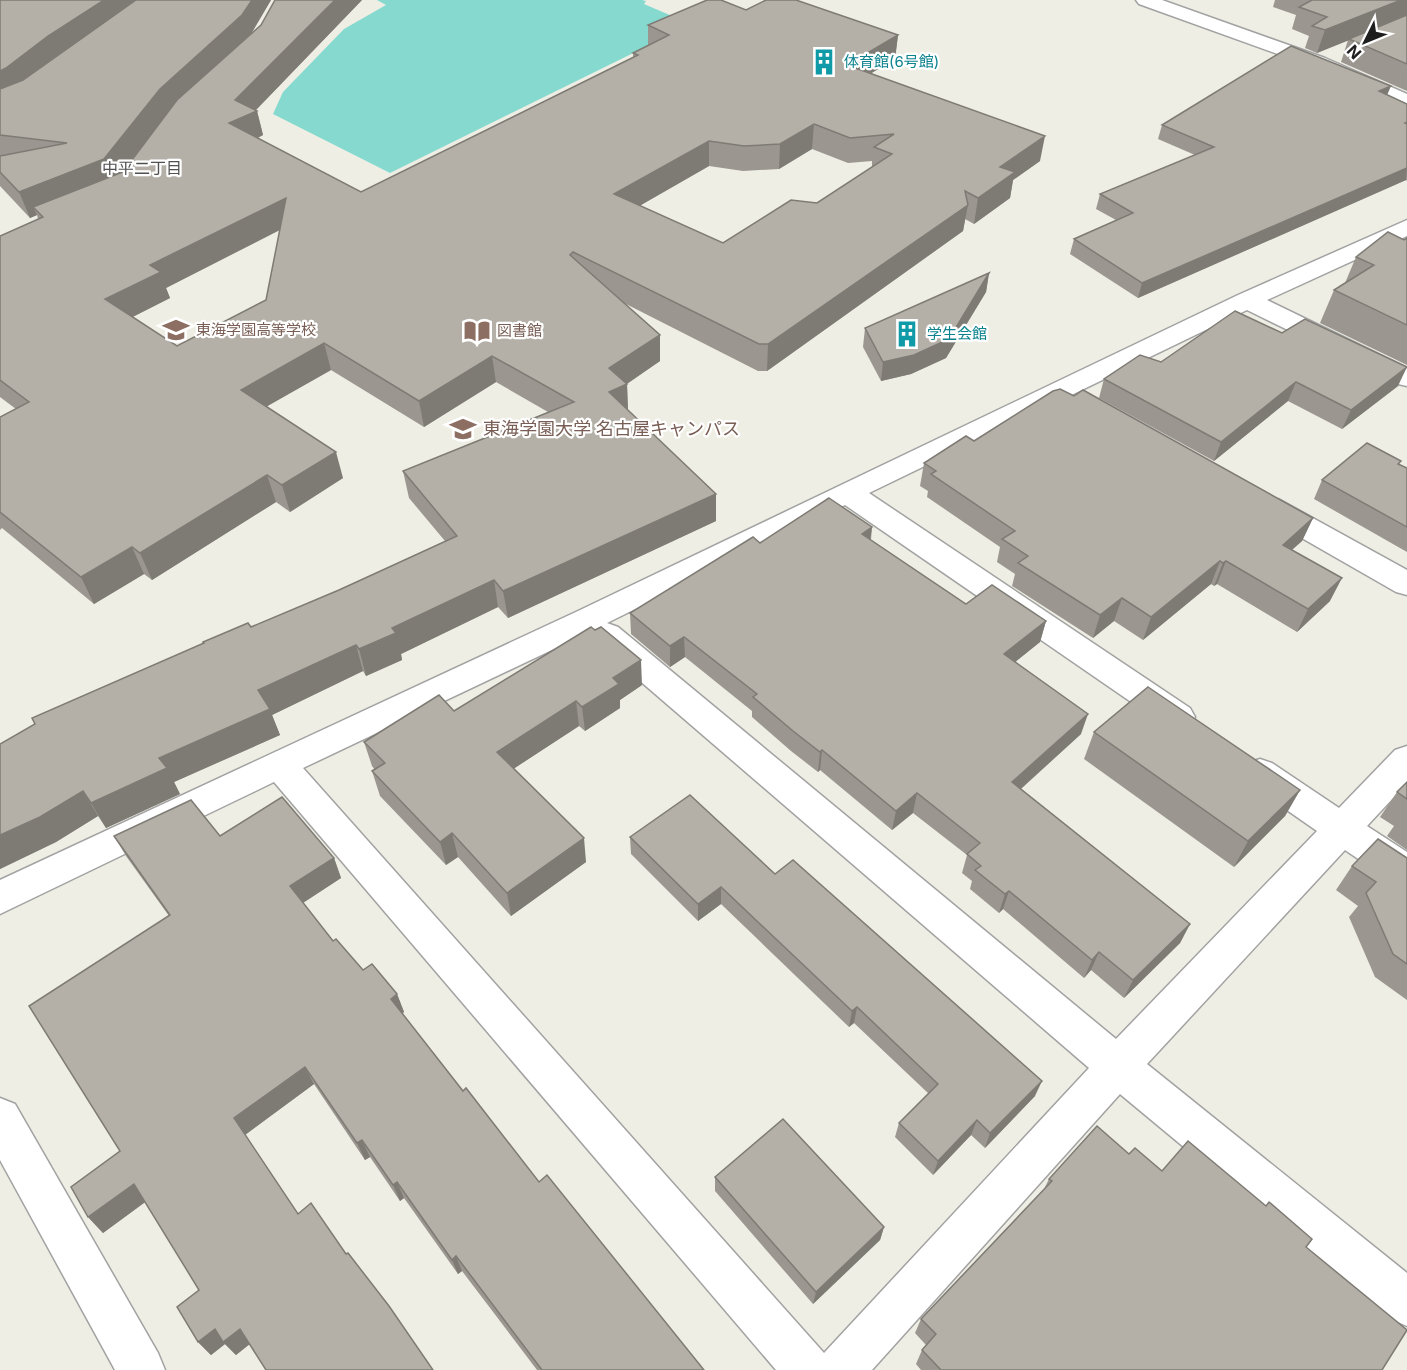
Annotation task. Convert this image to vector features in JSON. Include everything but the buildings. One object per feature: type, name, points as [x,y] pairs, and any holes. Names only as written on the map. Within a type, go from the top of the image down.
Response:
[{"type":"street","points":[[1145,0],[1318,62],[1407,101]]},
{"type":"street","points":[[1318,62],[1338,53]]},
{"type":"street","points":[[0,898],[279,764],[589,620],[847,492],[1247,300],[1407,227]]},
{"type":"street","points":[[1247,300],[1407,378]]},
{"type":"street","points":[[1061,390],[1092,407]]},
{"type":"street","points":[[847,492],[1207,737]]},
{"type":"street","points":[[1244,493],[1407,584]]},
{"type":"street","points":[[589,620],[1118,1066],[1407,1303]]},
{"type":"street","points":[[1236,757],[1407,872]]},
{"type":"street","points":[[840,1370],[1118,1066],[1407,760]]},
{"type":"street","points":[[279,764],[807,1370]]},
{"type":"street","points":[[0,1118],[141,1370]]},
{"type":"shaded area","points":[[377,0],[642,0],[646,1],[644,4],[679,19],[680,30],[390,173],[273,114],[283,92],[344,29],[386,5]]},
{"type":"place","name":"体育館(6号館)","points":[[824,62]]},
{"type":"place","name":"東海学園高等学校","points":[[176,330]]},
{"type":"place","name":"図書館","points":[[477,331]]},
{"type":"place","name":"学生会館","points":[[907,334]]},
{"type":"place","name":"東海学園大学 名古屋キャンパス","points":[[463,429]]},
{"type":"district","name":"中平二丁目","points":[[142,168]]}]
